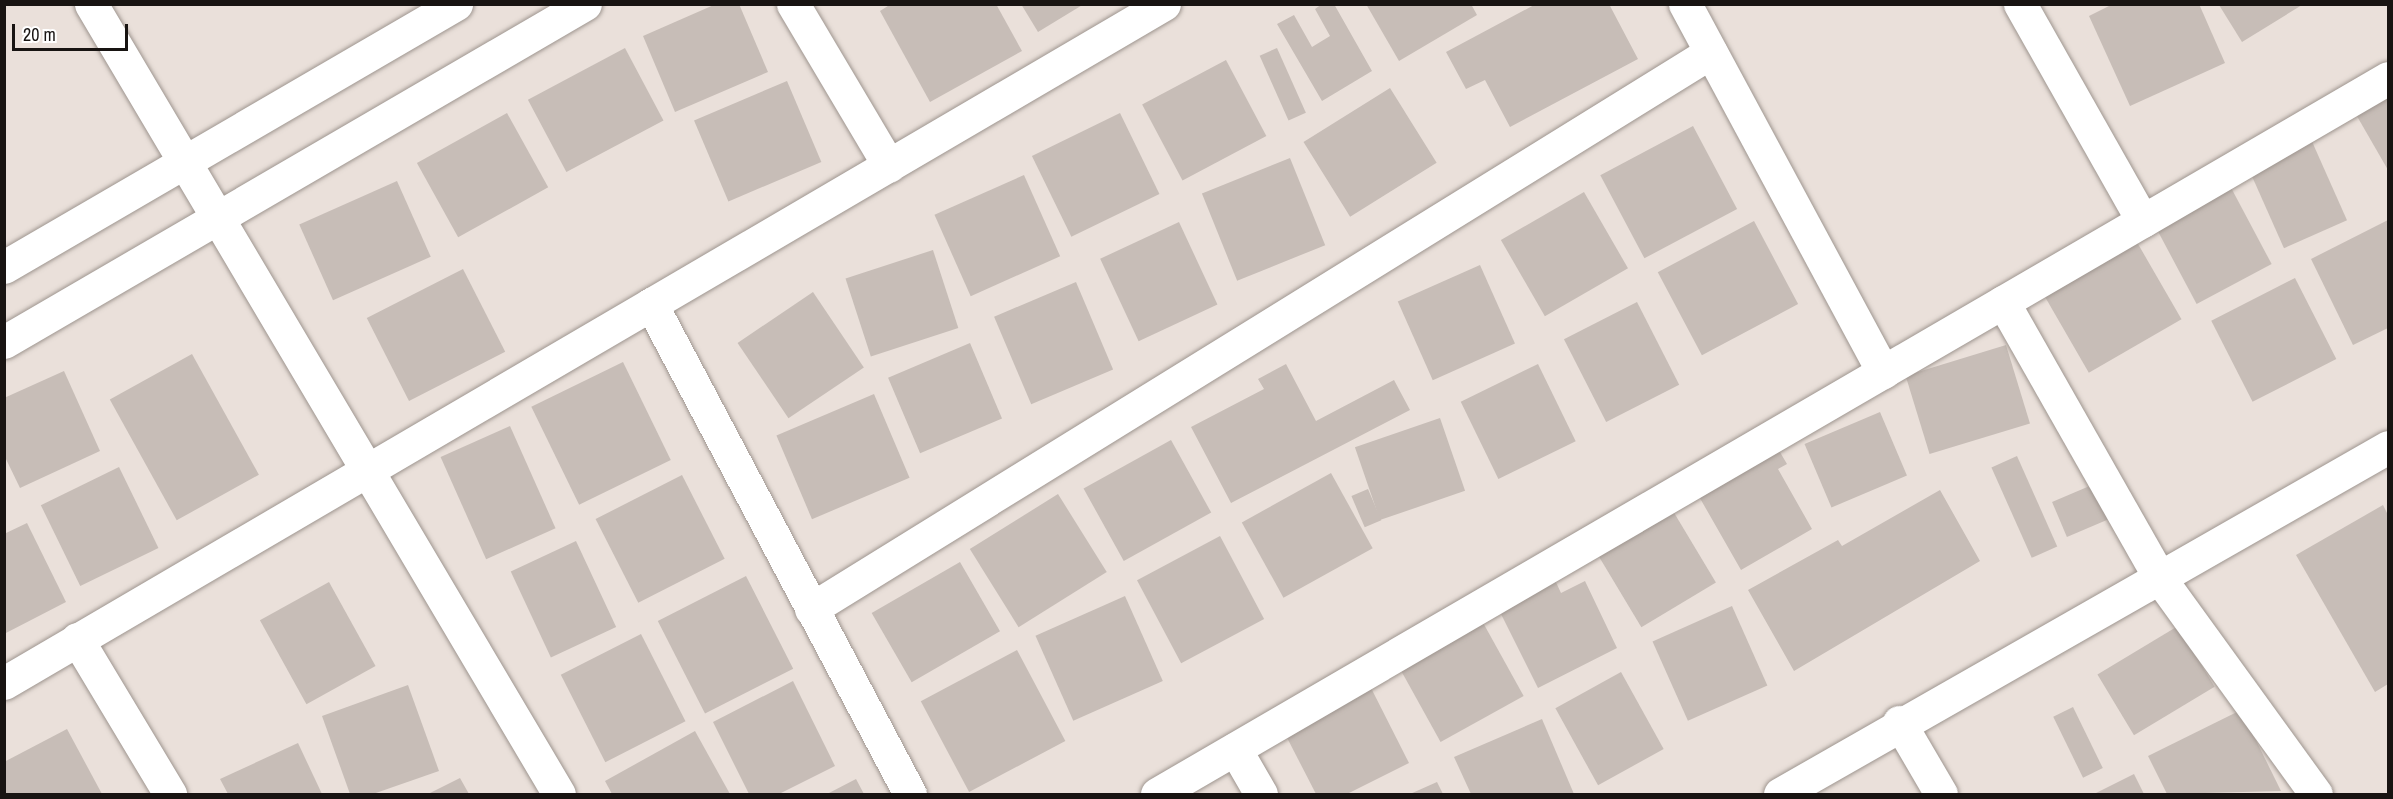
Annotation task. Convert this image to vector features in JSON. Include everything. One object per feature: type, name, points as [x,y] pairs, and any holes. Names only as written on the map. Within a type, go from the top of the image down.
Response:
[{"type":"street","points":[[91,4],[218,218],[371,468],[559,795]]},
{"type":"street","points":[[4,267],[456,4]]},
{"type":"street","points":[[4,342],[585,4]]},
{"type":"street","points":[[793,4],[889,166]]},
{"type":"street","points":[[4,683],[1164,4]]},
{"type":"street","points":[[1685,4],[1883,372]]},
{"type":"street","points":[[2020,4],[2143,221]]},
{"type":"street","points":[[811,609],[1711,52]]},
{"type":"street","points":[[1157,795],[2388,78]]},
{"type":"street","points":[[2002,302],[2161,580],[2316,795]]},
{"type":"street","points":[[651,304],[910,795]]},
{"type":"street","points":[[1780,795],[1899,723],[2161,580],[2388,447]]},
{"type":"street","points":[[77,639],[170,795]]},
{"type":"street","points":[[1899,723],[1941,795]]},
{"type":"street","points":[[1235,749],[1261,795]]},
{"type":"building","points":[[716,4],[739,4],[768,72],[675,112],[643,36]]},
{"type":"building","points":[[891,4],[996,4],[1022,51],[930,102],[880,11]]},
{"type":"building","points":[[1021,4],[1084,4],[1038,32]]},
{"type":"building","points":[[1322,4],[1334,4],[1372,71],[1322,101],[1277,24],[1294,15],[1312,47],[1330,36],[1315,9]]},
{"type":"building","points":[[1366,4],[1471,4],[1477,15],[1399,61]]},
{"type":"building","points":[[1536,4],[1609,4],[1638,59],[1510,127],[1485,80],[1466,89],[1446,52]]},
{"type":"building","points":[[2113,4],[2199,4],[2225,63],[2130,106],[2089,16]]},
{"type":"building","points":[[2219,5],[2302,5],[2242,42]]},
{"type":"building","points":[[625,48],[663,120],[566,172],[528,100]]},
{"type":"building","points":[[1277,48],[1306,113],[1289,121],[1260,56]]},
{"type":"building","points":[[1226,60],[1266,136],[1182,181],[1142,105]]},
{"type":"building","points":[[787,81],[821,162],[728,201],[694,120]]},
{"type":"building","points":[[1390,88],[1437,163],[1350,217],[1303,142]]},
{"type":"building","points":[[2388,91],[2388,170],[2354,111]]},
{"type":"building","points":[[507,113],[548,187],[458,237],[417,163]]},
{"type":"building","points":[[1120,113],[1159,194],[1071,237],[1032,156]]},
{"type":"building","points":[[1693,126],[1737,209],[1644,258],[1600,175]]},
{"type":"building","points":[[2310,137],[2347,220],[2284,248],[2247,165]]},
{"type":"building","points":[[1290,158],[1325,245],[1237,281],[1202,194]]},
{"type":"building","points":[[1024,175],[1060,256],[971,296],[934,215]]},
{"type":"building","points":[[397,181],[431,257],[333,300],[299,225]]},
{"type":"building","points":[[2228,182],[2272,264],[2197,304],[2153,222]]},
{"type":"building","points":[[1584,192],[1628,268],[1545,316],[1501,240]]},
{"type":"building","points":[[2388,220],[2388,328],[2353,345],[2311,259]]},
{"type":"building","points":[[1754,221],[1798,304],[1702,355],[1658,272]]},
{"type":"building","points":[[1179,222],[1217,304],[1139,341],[1100,259]]},
{"type":"building","points":[[2134,237],[2182,319],[2089,373],[2041,290]]},
{"type":"building","points":[[933,250],[958,328],[871,356],[846,278]]},
{"type":"building","points":[[1480,265],[1515,344],[1433,380],[1398,302]]},
{"type":"building","points":[[463,269],[505,352],[409,401],[367,318]]},
{"type":"building","points":[[2295,278],[2336,359],[2253,402],[2211,321]]},
{"type":"building","points":[[1076,282],[1113,369],[1031,404],[994,317]]},
{"type":"building","points":[[813,292],[864,367],[788,418],[738,343]]},
{"type":"building","points":[[1637,302],[1679,385],[1606,422],[1564,339]]},
{"type":"building","points":[[970,343],[1002,418],[920,453],[888,378]]},
{"type":"building","points":[[2006,345],[2030,423],[1930,454],[1906,376]]},
{"type":"building","points":[[192,354],[259,475],[177,520],[110,400]]},
{"type":"building","points":[[623,362],[671,460],[579,505],[531,407]]},
{"type":"building","points":[[1286,364],[1316,421],[1394,380],[1410,410],[1231,503],[1191,427],[1264,389],[1258,379]]},
{"type":"building","points":[[1538,364],[1576,441],[1498,479],[1461,402]]},
{"type":"building","points":[[64,371],[100,451],[20,488],[4,455],[4,398]]},
{"type":"building","points":[[874,394],[910,478],[812,519],[776,435]]},
{"type":"building","points":[[1880,412],[1907,476],[1831,508],[1805,444]]},
{"type":"building","points":[[1440,418],[1465,491],[1380,520],[1355,447]]},
{"type":"building","points":[[510,426],[556,528],[486,559],[441,457]]},
{"type":"building","points":[[1171,440],[1211,513],[1124,561],[1084,488]]},
{"type":"building","points":[[1774,442],[1787,464],[1778,469],[1812,529],[1741,570],[1697,493]]},
{"type":"building","points":[[2017,456],[2057,546],[2032,558],[1991,467]]},
{"type":"building","points":[[119,467],[158,548],[80,586],[41,505]]},
{"type":"building","points":[[1331,473],[1373,548],[1283,598],[1242,522]]},
{"type":"building","points":[[682,475],[725,559],[638,603],[596,519]]},
{"type":"building","points":[[2099,482],[2114,517],[2067,537],[2052,502]]},
{"type":"building","points":[[1368,489],[1381,520],[1365,527],[1351,496]]},
{"type":"building","points":[[1940,490],[1980,561],[1794,671],[1748,590],[1838,540],[1842,546]]},
{"type":"building","points":[[1058,494],[1107,572],[1019,627],[970,549]]},
{"type":"building","points":[[1667,501],[1716,582],[1641,627],[1592,546]]},
{"type":"building","points":[[2383,505],[2388,515],[2388,684],[2375,692],[2296,555]]},
{"type":"building","points":[[27,523],[66,602],[4,634],[4,534]]},
{"type":"building","points":[[1220,536],[1264,619],[1181,663],[1137,580]]},
{"type":"building","points":[[576,541],[616,627],[551,658],[511,571]]},
{"type":"building","points":[[960,562],[1000,631],[912,682],[872,613]]},
{"type":"building","points":[[746,576],[793,669],[705,714],[658,621]]},
{"type":"building","points":[[1554,578],[1561,593],[1585,581],[1617,648],[1538,688],[1497,606]]},
{"type":"building","points":[[329,582],[376,666],[306,704],[260,620]]},
{"type":"building","points":[[1125,596],[1163,681],[1073,721],[1035,636]]},
{"type":"building","points":[[1732,606],[1767,685],[1688,721],[1653,641]]},
{"type":"building","points":[[1481,619],[1524,696],[1441,742],[1398,665]]},
{"type":"building","points":[[2178,626],[2215,687],[2134,735],[2097,674]]},
{"type":"building","points":[[641,634],[685,721],[605,762],[561,675]]},
{"type":"building","points":[[1017,650],[1065,741],[969,792],[921,701]]},
{"type":"building","points":[[1621,672],[1664,749],[1598,785],[1555,708]]},
{"type":"building","points":[[793,681],[835,766],[779,794],[749,794],[713,722]]},
{"type":"building","points":[[1369,684],[1409,763],[1347,794],[1316,794],[1282,728]]},
{"type":"building","points":[[408,685],[439,771],[373,794],[350,794],[322,716]]},
{"type":"building","points":[[2073,707],[2103,768],[2083,778],[2053,717]]},
{"type":"building","points":[[2241,710],[2281,791],[2167,794],[2148,756]]},
{"type":"building","points":[[1542,719],[1574,794],[1471,794],[1454,757]]},
{"type":"building","points":[[67,729],[102,794],[4,794],[4,762]]},
{"type":"building","points":[[695,731],[730,794],[612,794],[605,781]]},
{"type":"building","points":[[298,743],[322,794],[228,794],[220,779]]},
{"type":"building","points":[[2134,774],[2144,794],[2094,794]]},
{"type":"building","points":[[460,778],[469,794],[428,794]]},
{"type":"building","points":[[856,779],[864,794],[827,794]]},
{"type":"building","points":[[1437,782],[1443,794],[1410,794]]}]
